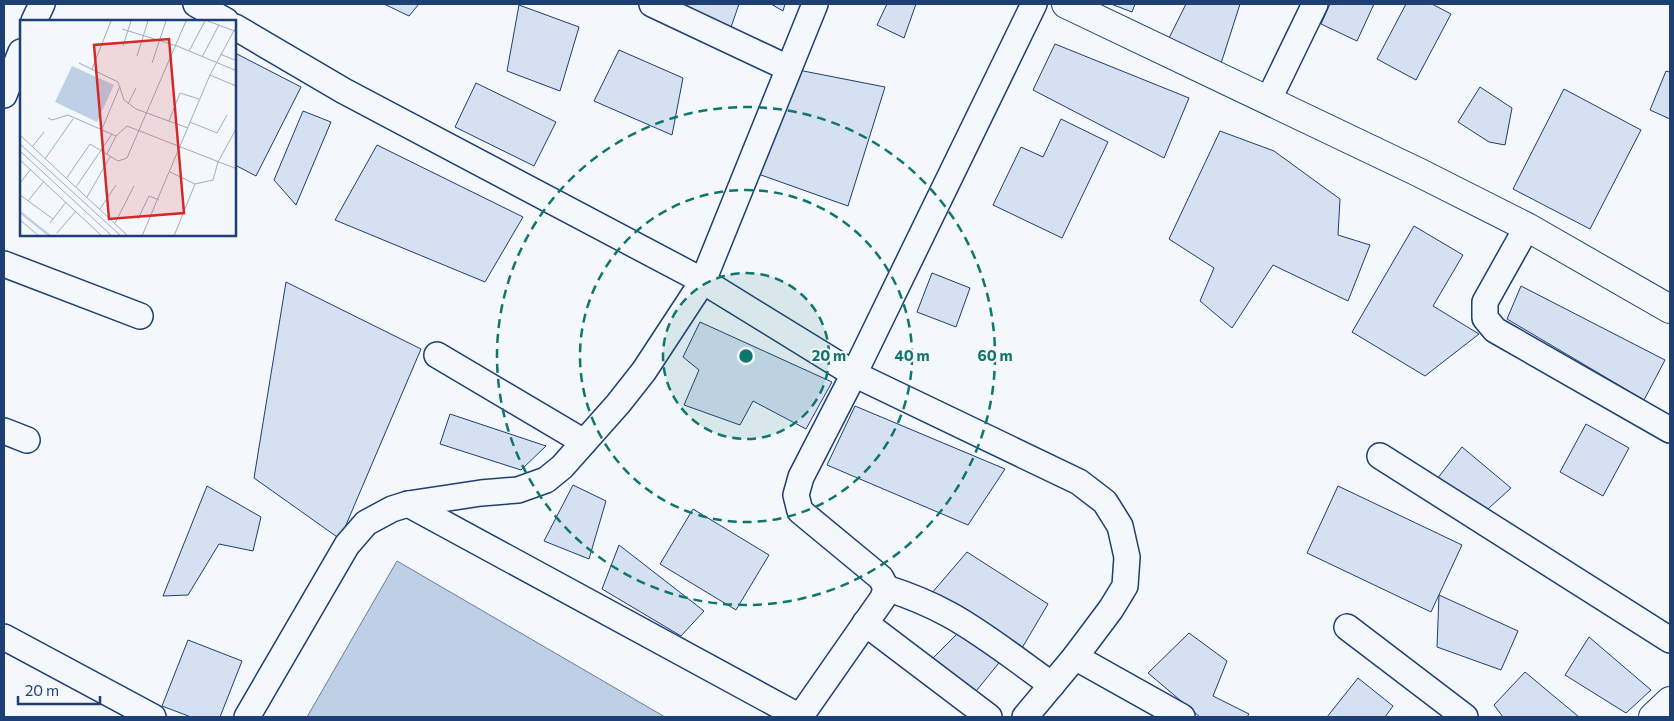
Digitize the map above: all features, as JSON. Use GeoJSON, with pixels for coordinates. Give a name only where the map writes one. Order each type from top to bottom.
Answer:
{"type":"FeatureCollection","features":[{"type":"Feature","properties":{"kind":"street"},"geometry":{"type":"LineString","coordinates":[[34,20],[42,4]]}},
{"type":"Feature","properties":{"kind":"street"},"geometry":{"type":"LineString","coordinates":[[196,4],[224,20]]}},
{"type":"Feature","properties":{"kind":"street"},"geometry":{"type":"LineString","coordinates":[[652,4],[788,68]]}},
{"type":"Feature","properties":{"kind":"street"},"geometry":{"type":"LineString","coordinates":[[247,717],[347,545],[366,523],[392,509],[408,504],[480,493],[518,490],[546,480],[562,467],[644,371],[703,281],[815,4]]}},
{"type":"Feature","properties":{"kind":"street"},"geometry":{"type":"LineString","coordinates":[[408,504],[800,717],[884,598],[886,588],[881,578],[800,511],[796,495],[801,477],[854,374],[1034,4]]}},
{"type":"Feature","properties":{"kind":"street"},"geometry":{"type":"LineString","coordinates":[[1066,4],[1418,172],[1527,227],[1670,309]]}},
{"type":"Feature","properties":{"kind":"street"},"geometry":{"type":"LineString","coordinates":[[1268,101],[1314,4]]}},
{"type":"Feature","properties":{"kind":"street"},"geometry":{"type":"LineString","coordinates":[[236,27],[344,91],[703,281],[854,374],[1079,482],[1105,502],[1120,526],[1126,557],[1125,586],[1111,609],[1025,717]]}},
{"type":"Feature","properties":{"kind":"street"},"geometry":{"type":"LineString","coordinates":[[9,90],[20,55]]}},
{"type":"Feature","properties":{"kind":"street"},"geometry":{"type":"LineString","coordinates":[[1527,227],[1485,302],[1485,318],[1495,330],[1670,430]]}},
{"type":"Feature","properties":{"kind":"street"},"geometry":{"type":"LineString","coordinates":[[4,264],[140,316]]}},
{"type":"Feature","properties":{"kind":"street"},"geometry":{"type":"LineString","coordinates":[[437,355],[584,442]]}},
{"type":"Feature","properties":{"kind":"street"},"geometry":{"type":"LineString","coordinates":[[4,431],[26,440]]}},
{"type":"Feature","properties":{"kind":"street"},"geometry":{"type":"LineString","coordinates":[[1380,456],[1670,640]]}},
{"type":"Feature","properties":{"kind":"street"},"geometry":{"type":"LineString","coordinates":[[886,588],[916,598],[950,615],[988,639],[1052,685]]}},
{"type":"Feature","properties":{"kind":"street"},"geometry":{"type":"LineString","coordinates":[[865,623],[989,717]]}},
{"type":"Feature","properties":{"kind":"street"},"geometry":{"type":"LineString","coordinates":[[1347,628],[1465,717]]}},
{"type":"Feature","properties":{"kind":"street"},"geometry":{"type":"LineString","coordinates":[[4,637],[153,717]]}},
{"type":"Feature","properties":{"kind":"street"},"geometry":{"type":"LineString","coordinates":[[1075,656],[1182,717]]}},
{"type":"Feature","properties":{"kind":"street"},"geometry":{"type":"LineString","coordinates":[[1653,717],[1670,701]]}},
{"type":"Feature","properties":{"kind":"water"},"geometry":{"type":"Polygon","coordinates":[[[397,561],[665,717],[307,717],[397,561]]]}},
{"type":"Feature","properties":{"kind":"building"},"geometry":{"type":"Polygon","coordinates":[[[384,4],[419,4],[409,16],[384,4]]]}},
{"type":"Feature","properties":{"kind":"building"},"geometry":{"type":"Polygon","coordinates":[[[674,4],[739,4],[727,39],[674,4]]]}},
{"type":"Feature","properties":{"kind":"building"},"geometry":{"type":"Polygon","coordinates":[[[771,4],[785,4],[783,11],[771,4]]]}},
{"type":"Feature","properties":{"kind":"building"},"geometry":{"type":"Polygon","coordinates":[[[887,4],[916,4],[904,38],[877,25],[887,4]]]}},
{"type":"Feature","properties":{"kind":"building"},"geometry":{"type":"Polygon","coordinates":[[[1111,4],[1135,4],[1132,12],[1111,4]]]}},
{"type":"Feature","properties":{"kind":"building"},"geometry":{"type":"Polygon","coordinates":[[[1186,4],[1240,4],[1217,76],[1163,50],[1186,4]]]}},
{"type":"Feature","properties":{"kind":"building"},"geometry":{"type":"Polygon","coordinates":[[[1330,4],[1374,4],[1357,41],[1321,24],[1330,4]]]}},
{"type":"Feature","properties":{"kind":"building"},"geometry":{"type":"Polygon","coordinates":[[[1406,4],[1432,4],[1451,14],[1416,80],[1377,59],[1406,4]]]}},
{"type":"Feature","properties":{"kind":"building"},"geometry":{"type":"Polygon","coordinates":[[[519,5],[579,27],[560,91],[507,71],[519,5]]]}},
{"type":"Feature","properties":{"kind":"building"},"geometry":{"type":"Polygon","coordinates":[[[1055,44],[1189,98],[1164,158],[1033,90],[1055,44]]]}},
{"type":"Feature","properties":{"kind":"building"},"geometry":{"type":"Polygon","coordinates":[[[619,50],[683,78],[672,135],[594,101],[619,50]]]}},
{"type":"Feature","properties":{"kind":"building"},"geometry":{"type":"Polygon","coordinates":[[[236,54],[301,87],[256,176],[236,166],[236,54]]]}},
{"type":"Feature","properties":{"kind":"building"},"geometry":{"type":"Polygon","coordinates":[[[788,68],[885,87],[848,206],[747,170],[788,68]]]}},
{"type":"Feature","properties":{"kind":"building"},"geometry":{"type":"Polygon","coordinates":[[[1666,71],[1670,72],[1670,119],[1650,110],[1666,71]]]}},
{"type":"Feature","properties":{"kind":"building"},"geometry":{"type":"Polygon","coordinates":[[[476,83],[556,122],[534,166],[455,127],[476,83]]]}},
{"type":"Feature","properties":{"kind":"building"},"geometry":{"type":"Polygon","coordinates":[[[1480,87],[1512,108],[1505,145],[1489,142],[1458,122],[1480,87]]]}},
{"type":"Feature","properties":{"kind":"building"},"geometry":{"type":"Polygon","coordinates":[[[1564,89],[1641,130],[1590,229],[1513,189],[1564,89]]]}},
{"type":"Feature","properties":{"kind":"building"},"geometry":{"type":"Polygon","coordinates":[[[303,111],[331,122],[296,205],[274,180],[303,111]]]}},
{"type":"Feature","properties":{"kind":"building"},"geometry":{"type":"Polygon","coordinates":[[[1061,119],[1108,142],[1062,238],[993,205],[1021,147],[1043,157],[1061,119]]]}},
{"type":"Feature","properties":{"kind":"building"},"geometry":{"type":"Polygon","coordinates":[[[1220,131],[1274,151],[1340,199],[1338,235],[1370,245],[1348,301],[1273,265],[1232,328],[1200,301],[1214,268],[1169,239],[1220,131]]]}},
{"type":"Feature","properties":{"kind":"building"},"geometry":{"type":"Polygon","coordinates":[[[377,145],[523,217],[485,282],[335,220],[377,145]]]}},
{"type":"Feature","properties":{"kind":"building"},"geometry":{"type":"Polygon","coordinates":[[[1414,226],[1463,255],[1433,306],[1479,334],[1425,376],[1352,332],[1414,226]]]}},
{"type":"Feature","properties":{"kind":"building"},"geometry":{"type":"Polygon","coordinates":[[[932,273],[970,288],[956,327],[917,312],[932,273]]]}},
{"type":"Feature","properties":{"kind":"building"},"geometry":{"type":"Polygon","coordinates":[[[286,282],[421,349],[340,539],[254,478],[286,282]]]}},
{"type":"Feature","properties":{"kind":"building"},"geometry":{"type":"Polygon","coordinates":[[[1521,286],[1665,360],[1644,400],[1507,319],[1521,286]]]}},
{"type":"Feature","properties":{"kind":"building"},"geometry":{"type":"Polygon","coordinates":[[[700,322],[832,382],[806,429],[753,401],[740,425],[684,405],[699,370],[683,357],[700,322]]]}},
{"type":"Feature","properties":{"kind":"building"},"geometry":{"type":"Polygon","coordinates":[[[855,406],[1005,469],[968,525],[827,465],[855,406]]]}},
{"type":"Feature","properties":{"kind":"building"},"geometry":{"type":"Polygon","coordinates":[[[450,414],[546,446],[521,470],[440,444],[450,414]]]}},
{"type":"Feature","properties":{"kind":"building"},"geometry":{"type":"Polygon","coordinates":[[[1586,424],[1629,448],[1603,496],[1560,472],[1586,424]]]}},
{"type":"Feature","properties":{"kind":"building"},"geometry":{"type":"Polygon","coordinates":[[[1462,447],[1511,488],[1478,518],[1430,488],[1462,447]]]}},
{"type":"Feature","properties":{"kind":"building"},"geometry":{"type":"Polygon","coordinates":[[[573,485],[606,501],[589,559],[544,541],[573,485]]]}},
{"type":"Feature","properties":{"kind":"building"},"geometry":{"type":"Polygon","coordinates":[[[207,486],[261,517],[253,551],[219,544],[188,595],[163,596],[207,486]]]}},
{"type":"Feature","properties":{"kind":"building"},"geometry":{"type":"Polygon","coordinates":[[[1338,486],[1462,545],[1431,612],[1307,553],[1338,486]]]}},
{"type":"Feature","properties":{"kind":"building"},"geometry":{"type":"Polygon","coordinates":[[[693,509],[769,555],[736,610],[660,564],[693,509]]]}},
{"type":"Feature","properties":{"kind":"building"},"geometry":{"type":"Polygon","coordinates":[[[619,545],[704,611],[681,636],[602,589],[619,545]]]}},
{"type":"Feature","properties":{"kind":"building"},"geometry":{"type":"Polygon","coordinates":[[[967,552],[1048,604],[1022,648],[931,594],[967,552]]]}},
{"type":"Feature","properties":{"kind":"building"},"geometry":{"type":"Polygon","coordinates":[[[1439,595],[1518,631],[1501,670],[1437,647],[1439,595]]]}},
{"type":"Feature","properties":{"kind":"building"},"geometry":{"type":"Polygon","coordinates":[[[966,625],[1007,653],[968,701],[924,667],[966,625]]]}},
{"type":"Feature","properties":{"kind":"building"},"geometry":{"type":"Polygon","coordinates":[[[1189,633],[1227,661],[1213,696],[1249,714],[1247,717],[1200,717],[1148,673],[1189,633]]]}},
{"type":"Feature","properties":{"kind":"building"},"geometry":{"type":"Polygon","coordinates":[[[1589,637],[1651,690],[1626,713],[1565,675],[1589,637]]]}},
{"type":"Feature","properties":{"kind":"building"},"geometry":{"type":"Polygon","coordinates":[[[188,640],[242,661],[220,717],[191,717],[162,706],[188,640]]]}},
{"type":"Feature","properties":{"kind":"building"},"geometry":{"type":"Polygon","coordinates":[[[1525,672],[1579,717],[1503,717],[1494,705],[1525,672]]]}},
{"type":"Feature","properties":{"kind":"building"},"geometry":{"type":"Polygon","coordinates":[[[1358,678],[1393,706],[1385,717],[1327,717],[1358,678]]]}}]}
